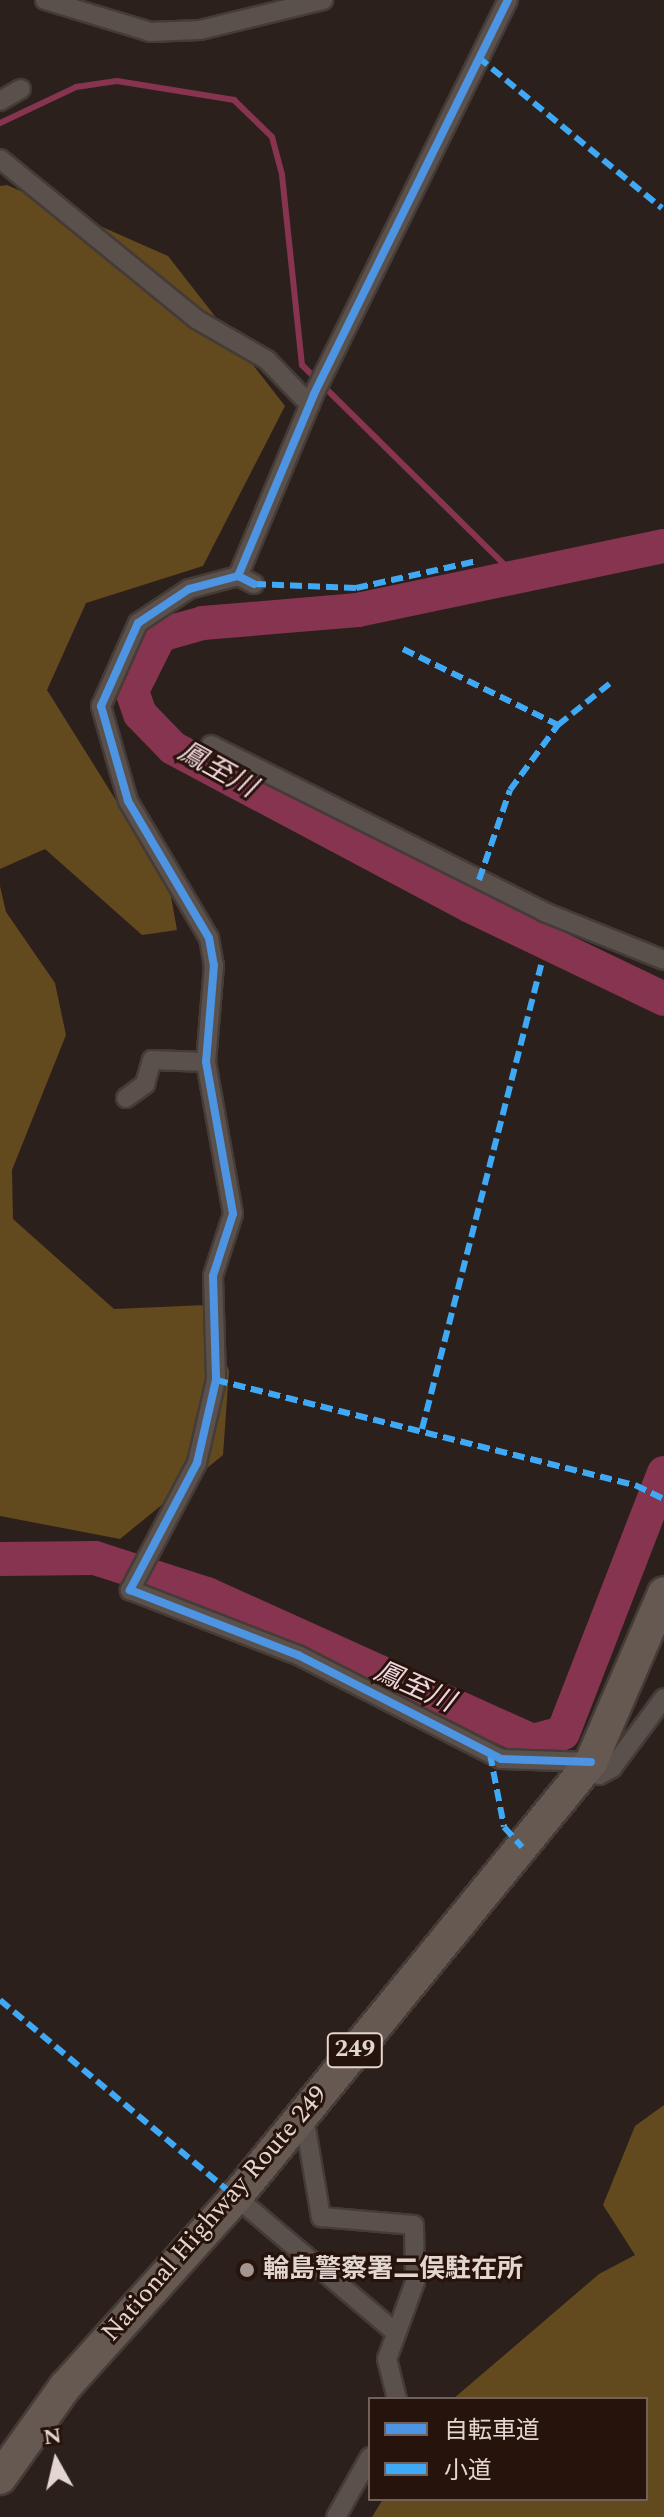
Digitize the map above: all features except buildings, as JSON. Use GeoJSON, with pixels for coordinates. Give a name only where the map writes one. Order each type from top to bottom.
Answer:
{"type":"FeatureCollection","features":[{"type":"Feature","properties":{"kind":"highway","name":"National Highway Route 249"},"geometry":{"type":"LineString","coordinates":[[0,2478],[65,2387],[236,2197],[588,1765],[662,1602]]}},
{"type":"Feature","properties":{"kind":"street"},"geometry":{"type":"LineString","coordinates":[[45,0],[150,32],[200,30],[323,0]]}},
{"type":"Feature","properties":{"kind":"street"},"geometry":{"type":"LineString","coordinates":[[508,0],[312,400],[246,580],[189,589],[138,623],[101,706],[128,801],[209,938],[214,965],[206,1062],[233,1214],[213,1276],[216,1380],[197,1463],[162,1524],[130,1590],[142,1599],[298,1655],[466,1745],[501,1759],[588,1765],[599,1775],[612,1768],[664,1698]]}},
{"type":"Feature","properties":{"kind":"street"},"geometry":{"type":"LineString","coordinates":[[0,101],[21,89]]}},
{"type":"Feature","properties":{"kind":"street"},"geometry":{"type":"LineString","coordinates":[[0,159],[196,319],[267,360],[312,400]]}},
{"type":"Feature","properties":{"kind":"street"},"geometry":{"type":"LineString","coordinates":[[211,745],[544,912],[664,960]]}},
{"type":"Feature","properties":{"kind":"street"},"geometry":{"type":"LineString","coordinates":[[126,1098],[145,1084],[152,1060],[206,1062]]}},
{"type":"Feature","properties":{"kind":"street"},"geometry":{"type":"LineString","coordinates":[[303,2111],[321,2217],[414,2225],[415,2282],[394,2331],[387,2359],[396,2397]]}},
{"type":"Feature","properties":{"kind":"street"},"geometry":{"type":"LineString","coordinates":[[236,2197],[394,2331]]}},
{"type":"Feature","properties":{"kind":"street"},"geometry":{"type":"LineString","coordinates":[[336,2517],[368,2461]]}},
{"type":"Feature","properties":{"kind":"shaded area"},"geometry":{"type":"Polygon","coordinates":[[[7,185],[168,256],[285,406],[203,566],[86,603],[47,690],[169,885],[177,930],[142,935],[45,849],[0,869],[0,186],[7,185]]]}},
{"type":"Feature","properties":{"kind":"shaded area"},"geometry":{"type":"Polygon","coordinates":[[[0,886],[6,912],[55,983],[66,1035],[12,1170],[13,1219],[114,1309],[206,1305],[229,1371],[223,1455],[120,1539],[0,1516],[0,886]]]}},
{"type":"Feature","properties":{"kind":"shaded area"},"geometry":{"type":"Polygon","coordinates":[[[664,2105],[664,2517],[372,2517],[382,2501],[648,2501],[648,2397],[455,2397],[599,2274],[635,2255],[603,2205],[635,2126],[664,2105]]]}},
{"type":"Feature","properties":{"kind":"waterway"},"geometry":{"type":"LineString","coordinates":[[0,123],[76,87],[117,81],[234,100],[272,137],[282,175],[302,365],[518,578]]}},
{"type":"Feature","properties":{"kind":"waterway","name":"鳳至川"},"geometry":{"type":"LineString","coordinates":[[664,546],[358,610],[203,623],[160,635],[132,691],[140,714],[173,748],[470,906],[664,999]]}},
{"type":"Feature","properties":{"kind":"waterway","name":"鳳至川"},"geometry":{"type":"LineString","coordinates":[[0,1559],[95,1558],[207,1594],[533,1741],[563,1733],[664,1473]]}},
{"type":"Feature","properties":{"kind":"marked path"},"geometry":{"type":"LineString","coordinates":[[478,57],[662,208]]}},
{"type":"Feature","properties":{"kind":"marked path"},"geometry":{"type":"LineString","coordinates":[[254,584],[356,588],[477,561]]}},
{"type":"Feature","properties":{"kind":"marked path"},"geometry":{"type":"LineString","coordinates":[[403,649],[558,725]]}},
{"type":"Feature","properties":{"kind":"marked path"},"geometry":{"type":"LineString","coordinates":[[479,880],[510,790],[558,725],[613,681]]}},
{"type":"Feature","properties":{"kind":"marked path"},"geometry":{"type":"LineString","coordinates":[[422,1429],[541,965]]}},
{"type":"Feature","properties":{"kind":"marked path"},"geometry":{"type":"LineString","coordinates":[[216,1380],[635,1485],[664,1499]]}},
{"type":"Feature","properties":{"kind":"marked path"},"geometry":{"type":"LineString","coordinates":[[490,1754],[504,1827],[522,1847]]}},
{"type":"Feature","properties":{"kind":"marked path"},"geometry":{"type":"LineString","coordinates":[[0,2000],[236,2197]]}},
{"type":"Feature","properties":{"kind":"cycle path"},"geometry":{"type":"LineString","coordinates":[[254,584],[238,576],[314,394],[508,0]]}},
{"type":"Feature","properties":{"kind":"cycle path"},"geometry":{"type":"LineString","coordinates":[[238,576],[189,589],[138,623],[101,706],[128,801],[209,938],[214,965],[206,1062],[233,1214],[213,1276],[216,1380],[197,1463],[130,1590],[298,1655],[501,1759],[591,1762]]}},
{"type":"Feature","properties":{"kind":"place","name":"輪島警察署二俣駐在所"},"geometry":{"type":"Point","coordinates":[247,2270]}}]}
